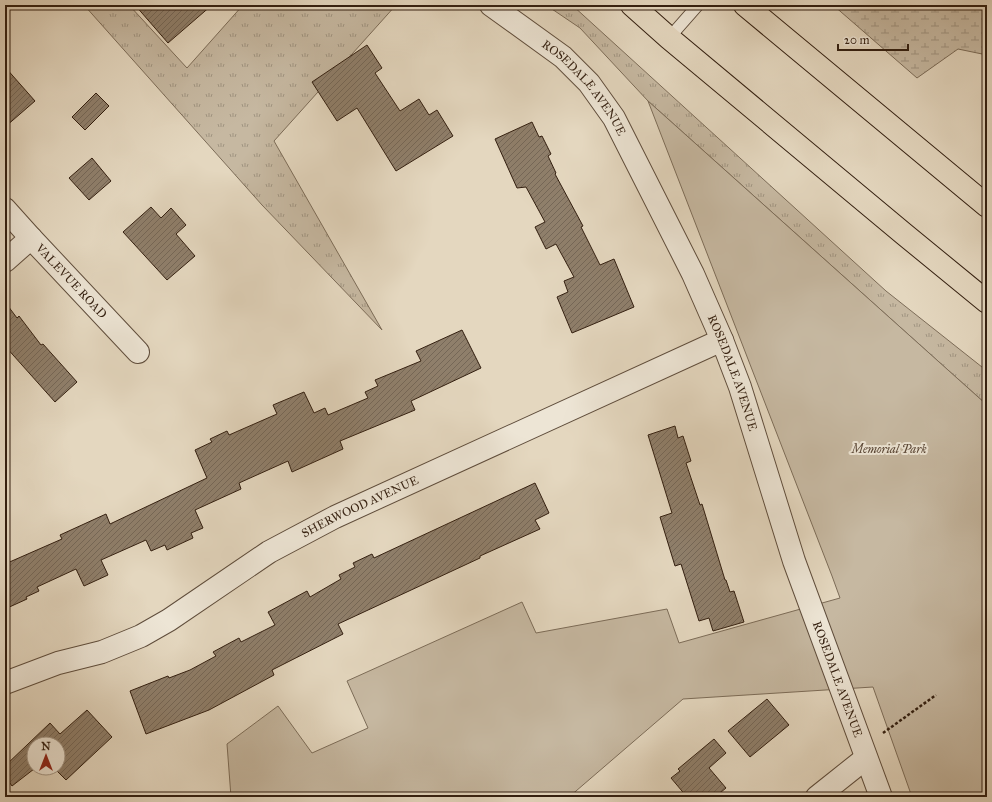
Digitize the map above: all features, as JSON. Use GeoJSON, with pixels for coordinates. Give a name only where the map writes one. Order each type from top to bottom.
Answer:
{"type":"FeatureCollection","features":[{"type":"Feature","properties":{"kind":"highway"},"geometry":{"type":"LineString","coordinates":[[632,5],[669,38],[987,302]]}},
{"type":"Feature","properties":{"kind":"highway"},"geometry":{"type":"LineString","coordinates":[[745,5],[987,206]]}},
{"type":"Feature","properties":{"kind":"street","name":"ROSEDALE AVENUE"},"geometry":{"type":"LineString","coordinates":[[491,5],[562,57],[589,83],[614,118],[693,274],[722,340],[740,387],[794,561],[881,797]]}},
{"type":"Feature","properties":{"kind":"street","name":"VALEVUE ROAD"},"geometry":{"type":"LineString","coordinates":[[5,209],[138,352]]}},
{"type":"Feature","properties":{"kind":"street"},"geometry":{"type":"LineString","coordinates":[[5,261],[31,238]]}},
{"type":"Feature","properties":{"kind":"street","name":"SHERWOOD AVENUE"},"geometry":{"type":"LineString","coordinates":[[5,682],[58,663],[102,652],[142,636],[169,620],[269,552],[335,517],[722,340]]}},
{"type":"Feature","properties":{"kind":"street"},"geometry":{"type":"LineString","coordinates":[[817,797],[864,752]]}},
{"type":"Feature","properties":{"kind":"lane"},"geometry":{"type":"LineString","coordinates":[[669,38],[698,5]]}},
{"type":"Feature","properties":{"kind":"path"},"geometry":{"type":"LineString","coordinates":[[864,752],[885,732],[936,695]]}},
{"type":"Feature","properties":{"kind":"green space"},"geometry":{"type":"Polygon","coordinates":[[[84,5],[129,5],[187,68],[243,5],[396,5],[274,141],[382,330],[262,205],[84,5]]]}},
{"type":"Feature","properties":{"kind":"green space"},"geometry":{"type":"Polygon","coordinates":[[[546,5],[572,5],[886,291],[987,371],[987,405],[648,101],[580,28],[546,5]]]}},
{"type":"Feature","properties":{"kind":"green space"},"geometry":{"type":"Polygon","coordinates":[[[833,5],[987,5],[987,55],[958,49],[917,78],[833,5]]]}},
{"type":"Feature","properties":{"kind":"green space","name":"Memorial Park"},"geometry":{"type":"Polygon","coordinates":[[[648,101],[987,405],[987,797],[912,797],[873,687],[683,699],[569,797],[231,797],[227,744],[278,706],[312,753],[368,728],[347,681],[522,602],[536,633],[667,609],[679,643],[840,598],[648,101]]]}},
{"type":"Feature","properties":{"kind":"building"},"geometry":{"type":"Polygon","coordinates":[[[135,5],[212,5],[168,43],[135,5]]]}},
{"type":"Feature","properties":{"kind":"building"},"geometry":{"type":"Polygon","coordinates":[[[367,45],[382,68],[375,73],[400,111],[419,99],[429,115],[437,110],[453,136],[396,171],[357,108],[337,121],[312,82],[367,45]]]}},
{"type":"Feature","properties":{"kind":"building"},"geometry":{"type":"Polygon","coordinates":[[[5,67],[35,101],[5,127],[5,67]]]}},
{"type":"Feature","properties":{"kind":"building"},"geometry":{"type":"Polygon","coordinates":[[[96,93],[109,106],[85,130],[72,117],[96,93]]]}},
{"type":"Feature","properties":{"kind":"building"},"geometry":{"type":"Polygon","coordinates":[[[532,122],[539,137],[542,136],[551,154],[548,156],[556,173],[555,174],[583,226],[581,227],[600,265],[614,259],[634,307],[572,333],[557,297],[568,292],[564,281],[574,277],[556,244],[546,249],[535,227],[545,222],[526,187],[517,188],[495,139],[532,122]]]}},
{"type":"Feature","properties":{"kind":"building"},"geometry":{"type":"Polygon","coordinates":[[[92,158],[111,181],[89,200],[69,178],[92,158]]]}},
{"type":"Feature","properties":{"kind":"building"},"geometry":{"type":"Polygon","coordinates":[[[151,207],[161,218],[171,208],[186,225],[176,234],[195,256],[167,280],[123,232],[151,207]]]}},
{"type":"Feature","properties":{"kind":"building"},"geometry":{"type":"Polygon","coordinates":[[[5,302],[17,318],[19,316],[41,345],[43,344],[77,382],[55,402],[5,346],[5,302]]]}},
{"type":"Feature","properties":{"kind":"building"},"geometry":{"type":"Polygon","coordinates":[[[462,330],[481,368],[411,401],[415,410],[340,441],[343,449],[292,472],[288,461],[239,483],[241,489],[195,510],[203,528],[191,533],[193,538],[167,550],[165,545],[151,551],[146,540],[101,560],[108,575],[84,586],[76,569],[37,587],[39,591],[26,597],[27,599],[5,609],[5,564],[62,539],[60,535],[106,514],[110,524],[207,478],[195,450],[212,442],[210,439],[227,431],[229,435],[277,414],[273,405],[304,392],[314,413],[325,408],[328,415],[368,398],[365,392],[378,386],[375,380],[421,361],[416,351],[462,330]]]}},
{"type":"Feature","properties":{"kind":"building"},"geometry":{"type":"Polygon","coordinates":[[[675,426],[678,438],[683,436],[691,461],[686,463],[700,505],[702,504],[725,580],[730,592],[734,591],[744,622],[713,631],[709,618],[699,621],[681,564],[675,566],[660,517],[672,513],[648,435],[675,426]]]}},
{"type":"Feature","properties":{"kind":"building"},"geometry":{"type":"Polygon","coordinates":[[[535,483],[549,513],[535,520],[540,529],[338,624],[343,634],[272,670],[274,675],[209,710],[146,734],[130,691],[168,676],[169,678],[190,670],[216,656],[213,652],[239,638],[241,642],[275,625],[268,612],[307,591],[310,597],[341,579],[339,575],[355,567],[353,563],[372,554],[374,558],[535,483]]]}},
{"type":"Feature","properties":{"kind":"building"},"geometry":{"type":"Polygon","coordinates":[[[767,699],[789,725],[750,757],[728,731],[767,699]]]}},
{"type":"Feature","properties":{"kind":"building"},"geometry":{"type":"Polygon","coordinates":[[[87,710],[112,737],[66,780],[62,776],[66,776],[66,736],[36,736],[50,723],[60,734],[87,710]]]}},
{"type":"Feature","properties":{"kind":"building"},"geometry":{"type":"Polygon","coordinates":[[[714,739],[726,753],[709,768],[726,788],[715,797],[687,797],[671,778],[680,771],[678,769],[714,739]]]}},
{"type":"Feature","properties":{"kind":"building"},"geometry":{"type":"Polygon","coordinates":[[[26,746],[26,775],[12,786],[5,776],[5,766],[26,746]]]}}]}
